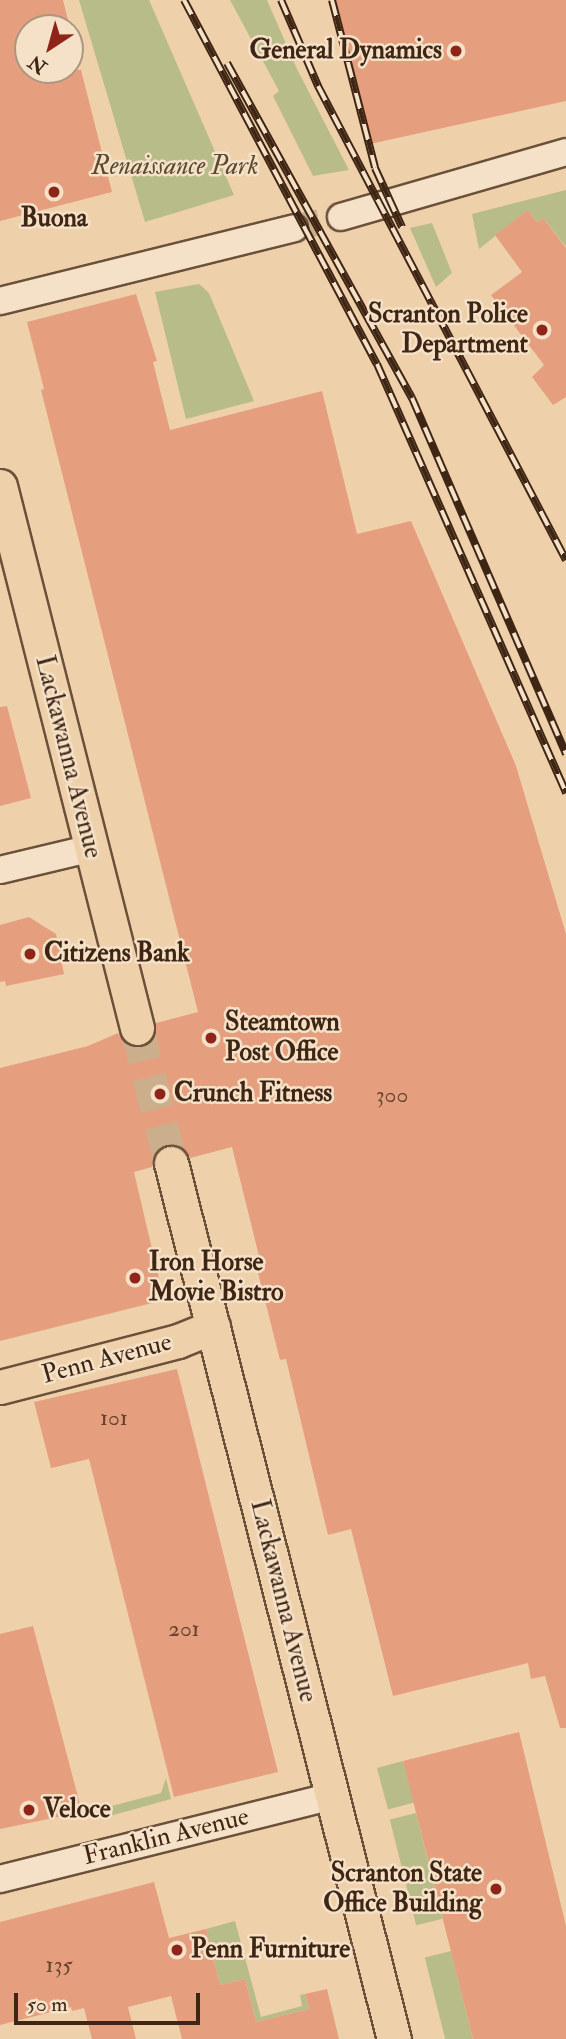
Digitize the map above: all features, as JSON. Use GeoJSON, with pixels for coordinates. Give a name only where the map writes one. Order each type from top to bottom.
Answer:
{"type":"FeatureCollection","features":[{"type":"Feature","properties":{"kind":"main road","name":"Lackawanna Avenue"},"geometry":{"type":"LineString","coordinates":[[0,485],[137,1028]]}},
{"type":"Feature","properties":{"kind":"main road","name":"Lackawanna Avenue"},"geometry":{"type":"LineString","coordinates":[[171,1163],[394,2039]]}},
{"type":"Feature","properties":{"kind":"main road","name":"Penn Avenue"},"geometry":{"type":"LineString","coordinates":[[0,1387],[178,1341],[213,1327]]}},
{"type":"Feature","properties":{"kind":"street"},"geometry":{"type":"LineString","coordinates":[[341,217],[566,152]]}},
{"type":"Feature","properties":{"kind":"street"},"geometry":{"type":"LineString","coordinates":[[0,301],[294,228]]}},
{"type":"Feature","properties":{"kind":"street"},"geometry":{"type":"LineString","coordinates":[[0,870],[92,848]]}},
{"type":"Feature","properties":{"kind":"street","name":"Franklin Avenue"},"geometry":{"type":"LineString","coordinates":[[0,1879],[332,1796]]}},
{"type":"Feature","properties":{"kind":"green space","name":"Renaissance Park"},"geometry":{"type":"Polygon","coordinates":[[[79,0],[149,0],[234,195],[145,222],[79,0]]]}},
{"type":"Feature","properties":{"kind":"green space"},"geometry":{"type":"Polygon","coordinates":[[[230,0],[267,0],[297,69],[349,170],[313,176],[273,96],[279,91],[230,0]]]}},
{"type":"Feature","properties":{"kind":"green space"},"geometry":{"type":"Polygon","coordinates":[[[566,190],[566,247],[543,218],[537,222],[528,210],[479,249],[472,214],[566,190]]]}},
{"type":"Feature","properties":{"kind":"green space"},"geometry":{"type":"Polygon","coordinates":[[[432,223],[452,273],[436,287],[410,228],[432,223]]]}},
{"type":"Feature","properties":{"kind":"green space"},"geometry":{"type":"Polygon","coordinates":[[[199,284],[209,293],[254,401],[186,419],[155,292],[199,284]]]}},
{"type":"Feature","properties":{"kind":"green space"},"geometry":{"type":"Polygon","coordinates":[[[403,1761],[414,1803],[388,1810],[377,1768],[403,1761]]]}},
{"type":"Feature","properties":{"kind":"green space"},"geometry":{"type":"Polygon","coordinates":[[[166,1778],[171,1799],[110,1816],[108,1807],[161,1793],[166,1778]]]}},
{"type":"Feature","properties":{"kind":"green space"},"geometry":{"type":"Polygon","coordinates":[[[416,1813],[442,1919],[416,1925],[390,1820],[416,1813]]]}},
{"type":"Feature","properties":{"kind":"green space"},"geometry":{"type":"Polygon","coordinates":[[[235,1921],[261,2017],[302,2006],[300,1995],[305,1994],[309,2009],[256,2022],[245,1979],[220,1985],[206,1929],[235,1921]]]}},
{"type":"Feature","properties":{"kind":"green space"},"geometry":{"type":"Polygon","coordinates":[[[451,1951],[473,2039],[445,2039],[425,1958],[451,1951]]]}},
{"type":"Feature","properties":{"kind":"building"},"geometry":{"type":"Polygon","coordinates":[[[0,0],[63,0],[66,14],[14,14],[14,84],[84,84],[84,82],[112,192],[0,221],[0,0]]]}},
{"type":"Feature","properties":{"kind":"building","name":"General Dynamics"},"geometry":{"type":"Polygon","coordinates":[[[334,0],[566,0],[566,101],[370,144],[334,0]]]}},
{"type":"Feature","properties":{"kind":"building","name":"Scranton Police Department"},"geometry":{"type":"Polygon","coordinates":[[[528,210],[537,222],[543,218],[566,248],[566,397],[553,405],[532,377],[544,365],[491,295],[522,272],[495,235],[528,210]]]}},
{"type":"Feature","properties":{"kind":"building"},"geometry":{"type":"Polygon","coordinates":[[[136,294],[157,361],[153,362],[170,430],[322,391],[357,534],[411,521],[516,766],[566,934],[566,1728],[560,1728],[545,1676],[531,1679],[528,1663],[393,1696],[351,1529],[328,1535],[286,1359],[280,1360],[254,1257],[259,1256],[232,1147],[190,1158],[177,1145],[166,1145],[153,1157],[152,1167],[134,1172],[164,1300],[0,1341],[0,1068],[88,1046],[118,1033],[131,1046],[142,1046],[155,1034],[156,1023],[198,1012],[41,390],[44,389],[27,322],[136,294]]]}},
{"type":"Feature","properties":{"kind":"building"},"geometry":{"type":"Polygon","coordinates":[[[7,706],[31,798],[0,806],[0,707],[7,706]]]}},
{"type":"Feature","properties":{"kind":"building","name":"Citizens Bank"},"geometry":{"type":"Polygon","coordinates":[[[29,917],[56,934],[64,974],[6,986],[5,981],[0,982],[0,925],[29,917]]]}},
{"type":"Feature","properties":{"kind":"building"},"geometry":{"type":"Polygon","coordinates":[[[177,1369],[278,1772],[174,1797],[89,1459],[51,1468],[34,1402],[177,1369]]]}},
{"type":"Feature","properties":{"kind":"building"},"geometry":{"type":"Polygon","coordinates":[[[33,1626],[82,1812],[0,1829],[0,1634],[33,1626]]]}},
{"type":"Feature","properties":{"kind":"building","name":"Scranton State Office Building"},"geometry":{"type":"Polygon","coordinates":[[[519,1732],[566,1926],[566,2039],[473,2039],[403,1761],[519,1732]]]}},
{"type":"Feature","properties":{"kind":"building"},"geometry":{"type":"Polygon","coordinates":[[[154,1882],[169,1938],[206,1929],[220,1985],[245,1979],[256,2022],[309,2009],[305,1994],[327,1989],[339,2039],[182,2039],[171,1996],[128,2007],[136,2039],[92,2039],[84,2008],[72,2011],[71,2007],[0,2025],[0,1922],[154,1882]]]}},
{"type":"Feature","properties":{"kind":"tunnel"},"geometry":{"type":"LineString","coordinates":[[294,228],[341,217]]}},
{"type":"Feature","properties":{"kind":"tunnel"},"geometry":{"type":"LineString","coordinates":[[137,1028],[171,1163]]}},
{"type":"Feature","properties":{"kind":"railway"},"geometry":{"type":"LineString","coordinates":[[184,0],[377,364],[566,793]]}},
{"type":"Feature","properties":{"kind":"railway"},"geometry":{"type":"LineString","coordinates":[[281,0],[318,86],[566,560]]}},
{"type":"Feature","properties":{"kind":"railway"},"geometry":{"type":"LineString","coordinates":[[332,0],[375,168],[402,227]]}},
{"type":"Feature","properties":{"kind":"railway"},"geometry":{"type":"LineString","coordinates":[[227,63],[412,398],[566,754]]}},
{"type":"Feature","properties":{"kind":"place","name":"General Dynamics"},"geometry":{"type":"Point","coordinates":[456,51]}},
{"type":"Feature","properties":{"kind":"place","name":"Buona"},"geometry":{"type":"Point","coordinates":[54,192]}},
{"type":"Feature","properties":{"kind":"place","name":"Scranton Police Department"},"geometry":{"type":"Point","coordinates":[542,330]}},
{"type":"Feature","properties":{"kind":"place","name":"Citizens Bank"},"geometry":{"type":"Point","coordinates":[30,954]}},
{"type":"Feature","properties":{"kind":"place","name":"Steamtown Post Office"},"geometry":{"type":"Point","coordinates":[211,1038]}},
{"type":"Feature","properties":{"kind":"place","name":"Crunch Fitness"},"geometry":{"type":"Point","coordinates":[160,1094]}},
{"type":"Feature","properties":{"kind":"place","name":"Iron Horse Movie Bistro"},"geometry":{"type":"Point","coordinates":[135,1278]}},
{"type":"Feature","properties":{"kind":"place","name":"Veloce"},"geometry":{"type":"Point","coordinates":[29,1810]}},
{"type":"Feature","properties":{"kind":"place","name":"Scranton State Office Building"},"geometry":{"type":"Point","coordinates":[496,1889]}},
{"type":"Feature","properties":{"kind":"place","name":"Penn Furniture"},"geometry":{"type":"Point","coordinates":[177,1950]}}]}
